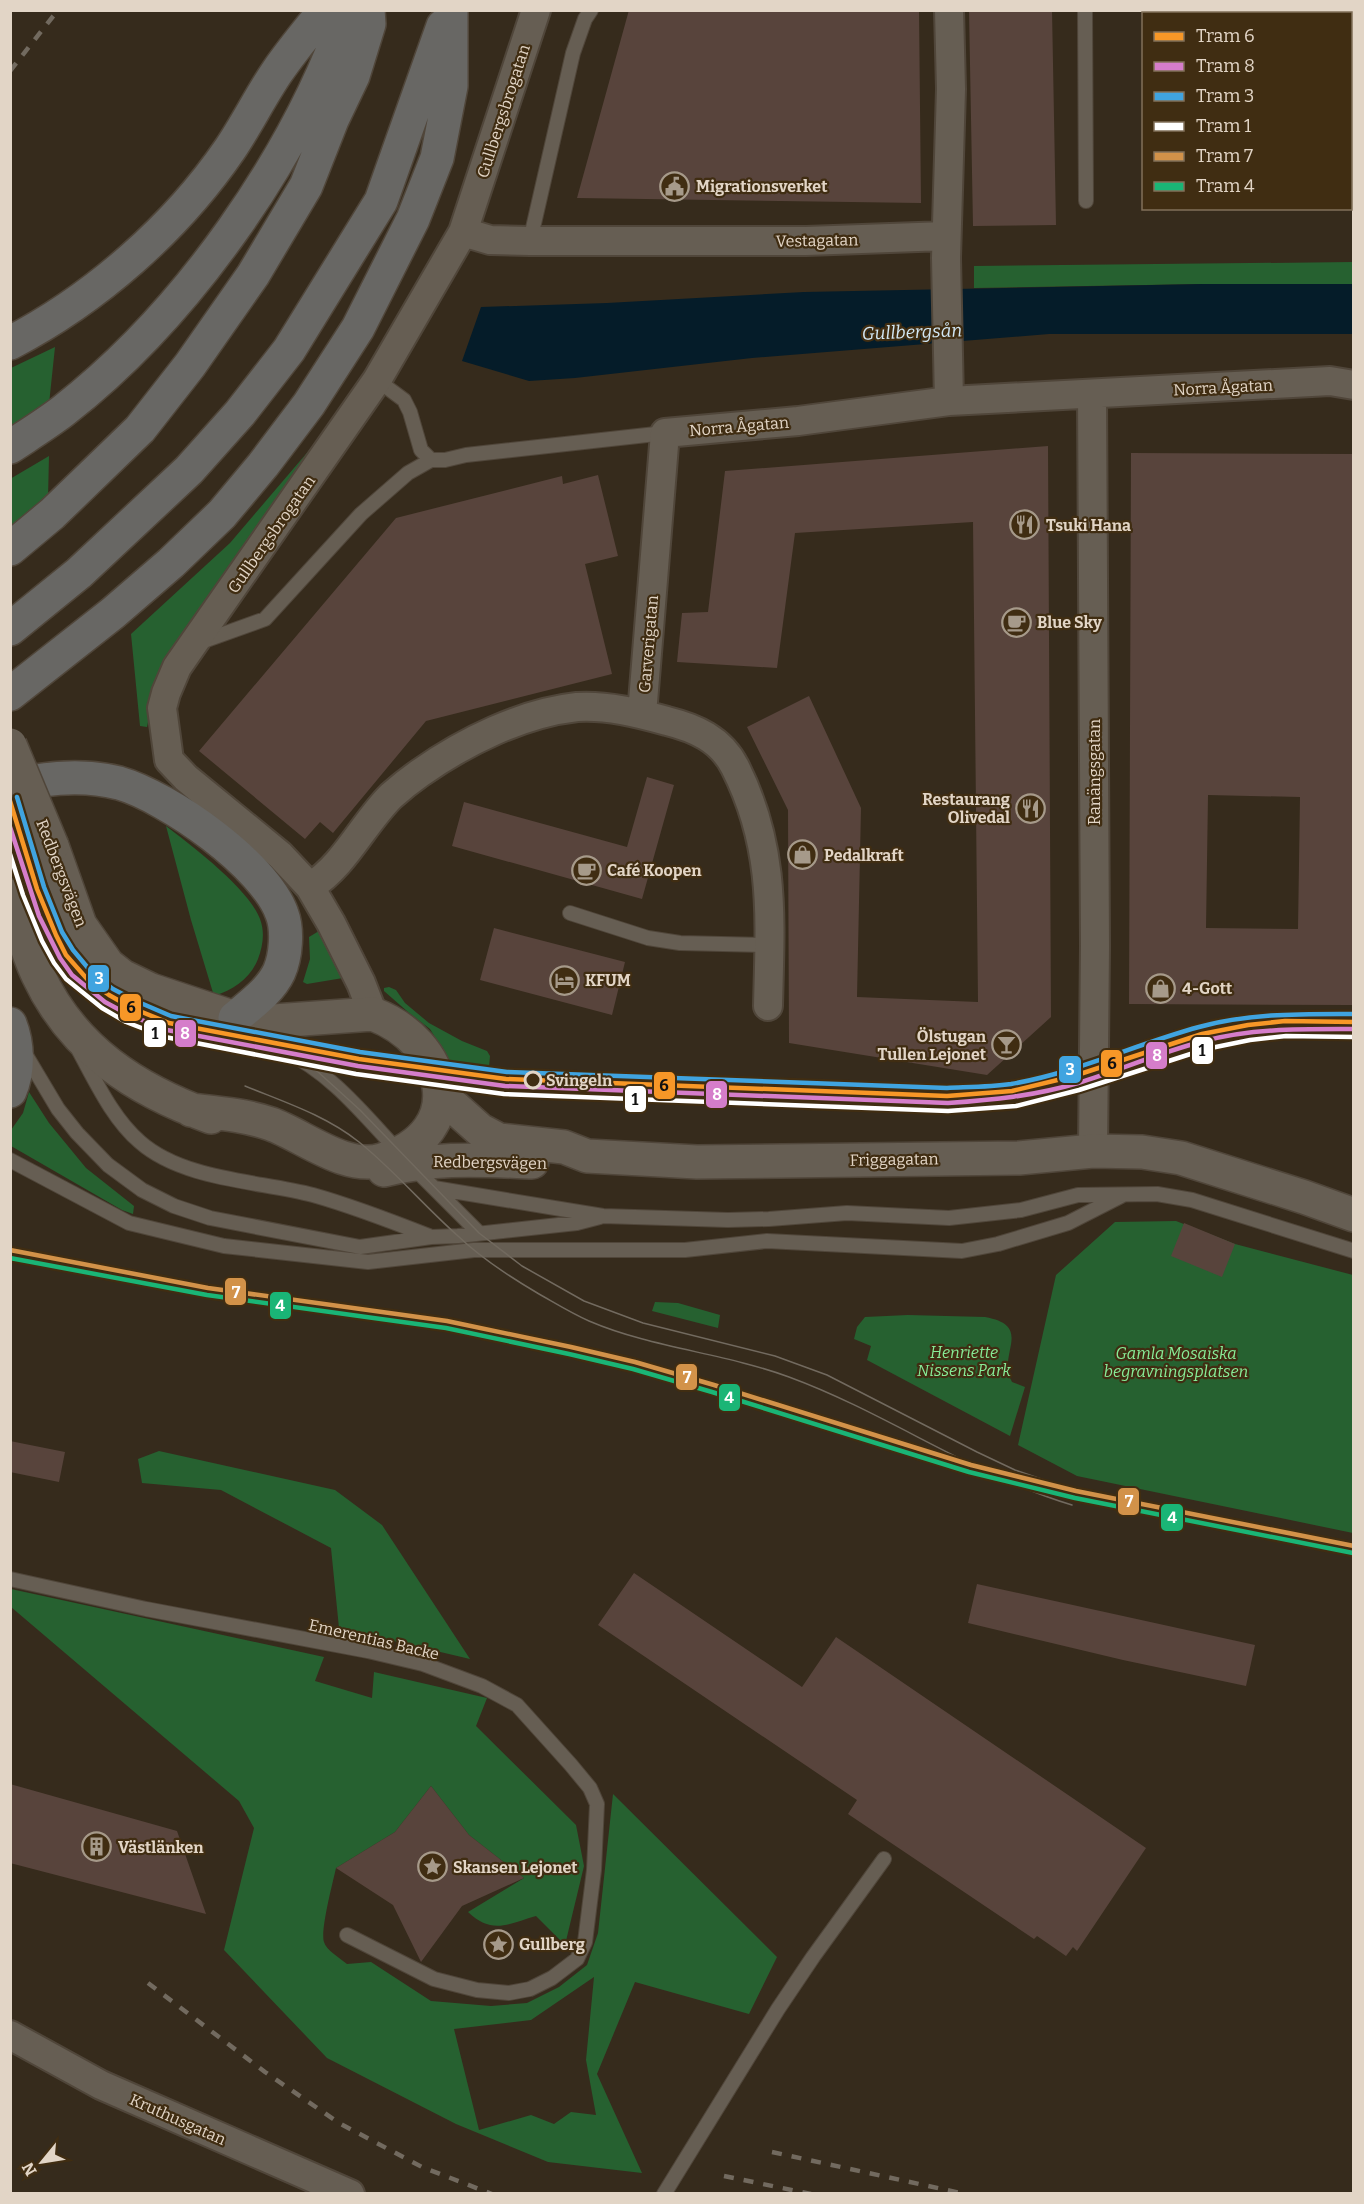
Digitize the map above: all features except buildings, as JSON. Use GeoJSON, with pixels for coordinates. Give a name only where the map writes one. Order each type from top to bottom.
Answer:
{"type":"FeatureCollection","features":[{"type":"Feature","properties":{"kind":"highway"},"geometry":{"type":"LineString","coordinates":[[10,343],[32,332],[69,307],[146,248],[195,196],[231,149],[277,72],[325,10]]}},
{"type":"Feature","properties":{"kind":"highway"},"geometry":{"type":"LineString","coordinates":[[10,447],[63,411],[107,372],[162,317],[229,238],[292,133],[334,51],[348,10]]}},
{"type":"Feature","properties":{"kind":"highway"},"geometry":{"type":"LineString","coordinates":[[10,549],[52,514],[140,429],[190,365],[253,275],[306,186],[352,76],[369,24],[368,10]]}},
{"type":"Feature","properties":{"kind":"highway"},"geometry":{"type":"LineString","coordinates":[[10,629],[79,573],[189,470],[240,413],[289,350],[381,201],[450,10]]}},
{"type":"Feature","properties":{"kind":"highway"},"geometry":{"type":"LineString","coordinates":[[10,694],[113,613],[171,563],[222,514],[309,404],[358,328],[412,219],[436,158],[451,87],[450,10]]}},
{"type":"Feature","properties":{"kind":"highway"},"geometry":{"type":"LineString","coordinates":[[10,786],[61,778],[118,783],[173,810],[211,835],[252,869],[265,883],[282,912],[285,926],[283,958],[280,970],[272,983],[235,1017]]}},
{"type":"Feature","properties":{"kind":"highway"},"geometry":{"type":"LineString","coordinates":[[10,1091],[16,1058],[12,1029]]}},
{"type":"Feature","properties":{"kind":"main road","name":"Redbergsvägen"},"geometry":{"type":"LineString","coordinates":[[10,745],[45,866],[80,925],[108,965],[122,976],[151,990],[235,1017],[274,1021],[373,1014]]}},
{"type":"Feature","properties":{"kind":"main road","name":"Redbergsvägen"},"geometry":{"type":"LineString","coordinates":[[10,896],[37,974],[57,1008],[76,1032],[117,1071],[157,1095],[351,1173],[370,1173],[405,1158],[558,1163],[587,1156]]}},
{"type":"Feature","properties":{"kind":"main road"},"geometry":{"type":"LineString","coordinates":[[373,1014],[404,1030],[415,1041],[428,1058],[441,1096]]}},
{"type":"Feature","properties":{"kind":"main road","name":"Redbergsvägen"},"geometry":{"type":"LineString","coordinates":[[405,1158],[430,1128],[441,1096]]}},
{"type":"Feature","properties":{"kind":"main road","name":"Friggagatan"},"geometry":{"type":"LineString","coordinates":[[441,1096],[480,1130],[499,1140],[564,1147],[587,1156],[697,1162],[1020,1158],[1093,1151],[1142,1152],[1180,1158],[1353,1215]]}},
{"type":"Feature","properties":{"kind":"street","name":"Gullbergsbrogatan"},"geometry":{"type":"LineString","coordinates":[[373,1014],[361,983],[310,887],[280,855],[186,778],[170,760],[162,708],[177,667],[377,380],[463,232],[536,10]]}},
{"type":"Feature","properties":{"kind":"street"},"geometry":{"type":"LineString","coordinates":[[949,400],[946,236],[951,89],[950,10]]}},
{"type":"Feature","properties":{"kind":"street","name":"Vestagatan"},"geometry":{"type":"LineString","coordinates":[[463,232],[490,240],[530,241],[806,241],[946,236]]}},
{"type":"Feature","properties":{"kind":"street","name":"Norra Ågatan"},"geometry":{"type":"LineString","coordinates":[[665,433],[798,421],[949,400],[1330,381],[1353,385]]}},
{"type":"Feature","properties":{"kind":"street","name":"Ranängsgatan"},"geometry":{"type":"LineString","coordinates":[[1092,394],[1093,1151]]}},
{"type":"Feature","properties":{"kind":"street","name":"Garverigatan"},"geometry":{"type":"LineString","coordinates":[[665,433],[642,714],[703,733],[721,746],[735,765],[752,806],[764,846],[770,895],[768,1006]]}},
{"type":"Feature","properties":{"kind":"street"},"geometry":{"type":"LineString","coordinates":[[310,887],[327,876],[391,796],[449,754],[508,724],[538,715],[578,707],[642,714]]}},
{"type":"Feature","properties":{"kind":"street","name":"Kruthusgatan"},"geometry":{"type":"LineString","coordinates":[[14,2044],[101,2085],[350,2193]]}},
{"type":"Feature","properties":{"kind":"lane"},"geometry":{"type":"LineString","coordinates":[[530,241],[573,53],[585,19],[591,10]]}},
{"type":"Feature","properties":{"kind":"lane"},"geometry":{"type":"LineString","coordinates":[[1085,10],[1086,201]]}},
{"type":"Feature","properties":{"kind":"lane"},"geometry":{"type":"LineString","coordinates":[[377,380],[404,400],[410,412],[421,450],[431,460]]}},
{"type":"Feature","properties":{"kind":"lane","name":"Norra Ågatan"},"geometry":{"type":"LineString","coordinates":[[194,645],[265,619],[362,514],[408,473],[431,460],[665,433]]}},
{"type":"Feature","properties":{"kind":"lane"},"geometry":{"type":"LineString","coordinates":[[10,799],[45,866],[43,904],[61,947],[78,970],[101,991],[142,1014],[169,1023],[258,1042],[286,1052],[317,1071],[360,1110],[479,1233]]}},
{"type":"Feature","properties":{"kind":"lane"},"geometry":{"type":"LineString","coordinates":[[570,913],[648,938],[680,942],[769,945]]}},
{"type":"Feature","properties":{"kind":"lane"},"geometry":{"type":"LineString","coordinates":[[57,1008],[111,1107],[139,1142],[158,1154],[178,1164],[239,1182],[312,1195],[474,1250]]}},
{"type":"Feature","properties":{"kind":"lane"},"geometry":{"type":"LineString","coordinates":[[12,1029],[40,1083],[58,1109],[77,1133],[108,1165],[142,1190],[174,1206],[210,1218],[360,1246],[577,1223],[603,1216]]}},
{"type":"Feature","properties":{"kind":"lane"},"geometry":{"type":"LineString","coordinates":[[10,1160],[129,1223],[224,1246],[368,1262],[474,1250],[685,1250],[767,1241],[962,1251],[998,1244],[1068,1223],[1123,1196]]}},
{"type":"Feature","properties":{"kind":"lane"},"geometry":{"type":"LineString","coordinates":[[434,1188],[603,1216],[728,1220],[847,1213],[949,1218],[1021,1210],[1078,1195],[1157,1194],[1192,1200],[1353,1251]]}},
{"type":"Feature","properties":{"kind":"lane","name":"Emerentias Backe"},"geometry":{"type":"LineString","coordinates":[[10,1579],[123,1605],[423,1664],[482,1686],[517,1705],[590,1788],[597,1804],[594,1870],[585,1942],[577,1959],[552,1978],[531,1989],[509,1993],[477,1990],[434,1979],[348,1935]]}},
{"type":"Feature","properties":{"kind":"lane"},"geometry":{"type":"LineString","coordinates":[[664,2193],[784,2000],[884,1859]]}},
{"type":"Feature","properties":{"kind":"green space"},"geometry":{"type":"Polygon","coordinates":[[[1353,262],[1353,285],[1202,284],[974,288],[974,266],[1353,262]]]}},
{"type":"Feature","properties":{"kind":"green space"},"geometry":{"type":"Polygon","coordinates":[[[55,347],[49,404],[11,428],[11,368],[55,347]]]}},
{"type":"Feature","properties":{"kind":"green space"},"geometry":{"type":"Polygon","coordinates":[[[323,434],[151,708],[147,727],[140,726],[131,634],[230,543],[323,434]]]}},
{"type":"Feature","properties":{"kind":"green space"},"geometry":{"type":"Polygon","coordinates":[[[49,456],[48,498],[10,531],[10,479],[49,456]]]}},
{"type":"Feature","properties":{"kind":"green space"},"geometry":{"type":"Polygon","coordinates":[[[166,826],[232,881],[254,907],[262,924],[261,949],[251,972],[235,986],[214,996],[191,920],[166,826]]]}},
{"type":"Feature","properties":{"kind":"green space"},"geometry":{"type":"Polygon","coordinates":[[[319,931],[343,978],[307,984],[303,982],[310,959],[309,937],[319,931]]]}},
{"type":"Feature","properties":{"kind":"green space"},"geometry":{"type":"Polygon","coordinates":[[[389,987],[396,990],[405,1003],[429,1023],[462,1041],[487,1051],[490,1056],[489,1067],[450,1062],[430,1029],[384,991],[384,988],[389,987]]]}},
{"type":"Feature","properties":{"kind":"green space"},"geometry":{"type":"Polygon","coordinates":[[[29,1092],[49,1123],[86,1168],[134,1206],[133,1214],[122,1210],[11,1146],[11,1130],[23,1113],[29,1092]]]}},
{"type":"Feature","properties":{"kind":"green space","name":"Gamla Mosaiska begravningsplatsen"},"geometry":{"type":"Polygon","coordinates":[[[1176,1221],[1235,1244],[1353,1275],[1353,1533],[1077,1476],[1018,1445],[1056,1275],[1115,1222],[1176,1221]]]}},
{"type":"Feature","properties":{"kind":"green space"},"geometry":{"type":"Polygon","coordinates":[[[655,1302],[678,1303],[720,1315],[718,1328],[652,1311],[655,1302]]]}},
{"type":"Feature","properties":{"kind":"green space","name":"Henriette Nissens Park"},"geometry":{"type":"Polygon","coordinates":[[[908,1315],[985,1317],[1000,1321],[1008,1327],[1011,1343],[1008,1372],[1012,1382],[1025,1387],[1010,1436],[867,1360],[871,1346],[854,1339],[857,1327],[865,1317],[908,1315]]]}},
{"type":"Feature","properties":{"kind":"green space"},"geometry":{"type":"Polygon","coordinates":[[[159,1451],[335,1490],[382,1525],[470,1659],[339,1628],[331,1548],[221,1490],[142,1483],[138,1459],[159,1451]]]}},
{"type":"Feature","properties":{"kind":"green space"},"geometry":{"type":"Polygon","coordinates":[[[11,1589],[324,1657],[315,1681],[372,1698],[374,1672],[487,1698],[476,1726],[576,1825],[584,1866],[565,1945],[536,1916],[500,1926],[477,1919],[468,1912],[524,1878],[469,1835],[431,1786],[395,1832],[336,1868],[327,1906],[323,1936],[325,1945],[347,1964],[371,1962],[431,2001],[491,2006],[527,2003],[559,1987],[587,1965],[598,1933],[613,1794],[777,1957],[749,2014],[635,1982],[597,2074],[642,2173],[548,2162],[456,2124],[327,2058],[224,1950],[254,1828],[239,1801],[11,1607],[11,1589]],[[594,1977],[531,2020],[454,2029],[479,2130],[531,2115],[554,2124],[571,2112],[596,2115],[586,2060],[594,1977]]]}},
{"type":"Feature","properties":{"kind":"water","name":"Gullbergsån"},"geometry":{"type":"Polygon","coordinates":[[[1202,284],[1353,284],[1353,334],[1049,334],[752,358],[529,381],[462,361],[481,307],[607,303],[804,292],[1202,284]]]}},
{"type":"Feature","properties":{"kind":"tram line","name":"3"},"geometry":{"type":"LineString","coordinates":[[17,797],[44,887],[62,932],[73,950],[93,974],[113,989],[171,1016],[360,1052],[507,1072],[947,1088],[1003,1085],[1035,1079],[1218,1022],[1276,1015],[1354,1014]]}},
{"type":"Feature","properties":{"kind":"tram line","name":"6"},"geometry":{"type":"LineString","coordinates":[[10,801],[37,889],[56,935],[66,955],[88,980],[132,1008],[169,1023],[359,1059],[506,1079],[947,1096],[1012,1091],[1074,1076],[1202,1034],[1248,1025],[1285,1021],[1354,1022]]}},
{"type":"Feature","properties":{"kind":"tram line","name":"8"},"geometry":{"type":"LineString","coordinates":[[10,827],[39,916],[60,958],[72,975],[105,1002],[129,1015],[167,1030],[358,1066],[505,1086],[948,1103],[1013,1097],[1062,1087],[1172,1050],[1222,1037],[1278,1030],[1354,1029]]}},
{"type":"Feature","properties":{"kind":"tram line","name":"1"},"geometry":{"type":"LineString","coordinates":[[10,854],[23,895],[54,963],[66,979],[102,1008],[126,1022],[165,1037],[356,1074],[504,1094],[948,1111],[1016,1106],[1079,1090],[1206,1049],[1250,1040],[1286,1036],[1354,1037]]}},
{"type":"Feature","properties":{"kind":"tram line"},"geometry":{"type":"LineString","coordinates":[[234,1036],[272,1046],[317,1071],[360,1110],[479,1233],[522,1266],[584,1301],[643,1323],[775,1356],[827,1375],[1015,1470],[1076,1491]]}},
{"type":"Feature","properties":{"kind":"tram line"},"geometry":{"type":"LineString","coordinates":[[245,1086],[304,1110],[346,1132],[384,1164],[477,1252],[517,1281],[576,1315],[638,1338],[739,1362],[789,1377],[860,1408],[999,1477],[1072,1505]]}},
{"type":"Feature","properties":{"kind":"tram line","name":"7"},"geometry":{"type":"LineString","coordinates":[[10,1250],[208,1288],[447,1321],[571,1347],[635,1362],[714,1385],[971,1465],[1076,1491],[1354,1546]]}},
{"type":"Feature","properties":{"kind":"tram line","name":"4"},"geometry":{"type":"LineString","coordinates":[[10,1258],[207,1295],[446,1328],[569,1354],[633,1369],[712,1392],[969,1472],[1075,1498],[1353,1553]]}},
{"type":"Feature","properties":{"kind":"railway"},"geometry":{"type":"LineString","coordinates":[[10,71],[58,10]]}},
{"type":"Feature","properties":{"kind":"railway"},"geometry":{"type":"LineString","coordinates":[[148,1983],[265,2072],[339,2123],[422,2167],[492,2194]]}},
{"type":"Feature","properties":{"kind":"railway"},"geometry":{"type":"LineString","coordinates":[[772,2152],[965,2194]]}},
{"type":"Feature","properties":{"kind":"railway"},"geometry":{"type":"LineString","coordinates":[[724,2176],[811,2194]]}},
{"type":"Feature","properties":{"kind":"place","name":"Migrationsverket"},"geometry":{"type":"Point","coordinates":[675,186]}},
{"type":"Feature","properties":{"kind":"place","name":"Tsuki Hana"},"geometry":{"type":"Point","coordinates":[1025,525]}},
{"type":"Feature","properties":{"kind":"place","name":"Blue Sky"},"geometry":{"type":"Point","coordinates":[1016,622]}},
{"type":"Feature","properties":{"kind":"place","name":"Restaurang Olivedal"},"geometry":{"type":"Point","coordinates":[1031,808]}},
{"type":"Feature","properties":{"kind":"place","name":"Pedalkraft"},"geometry":{"type":"Point","coordinates":[803,855]}},
{"type":"Feature","properties":{"kind":"place","name":"Café Koopen"},"geometry":{"type":"Point","coordinates":[586,870]}},
{"type":"Feature","properties":{"kind":"place","name":"KFUM"},"geometry":{"type":"Point","coordinates":[564,980]}},
{"type":"Feature","properties":{"kind":"place","name":"4-Gott"},"geometry":{"type":"Point","coordinates":[1161,988]}},
{"type":"Feature","properties":{"kind":"place","name":"Ölstugan Tullen Lejonet"},"geometry":{"type":"Point","coordinates":[1007,1045]}},
{"type":"Feature","properties":{"kind":"place","name":"Svingeln"},"geometry":{"type":"Point","coordinates":[533,1080]}},
{"type":"Feature","properties":{"kind":"place","name":"Västlänken"},"geometry":{"type":"Point","coordinates":[97,1847]}},
{"type":"Feature","properties":{"kind":"place","name":"Skansen Lejonet"},"geometry":{"type":"Point","coordinates":[432,1867]}},
{"type":"Feature","properties":{"kind":"place","name":"Gullberg"},"geometry":{"type":"Point","coordinates":[498,1944]}}]}
